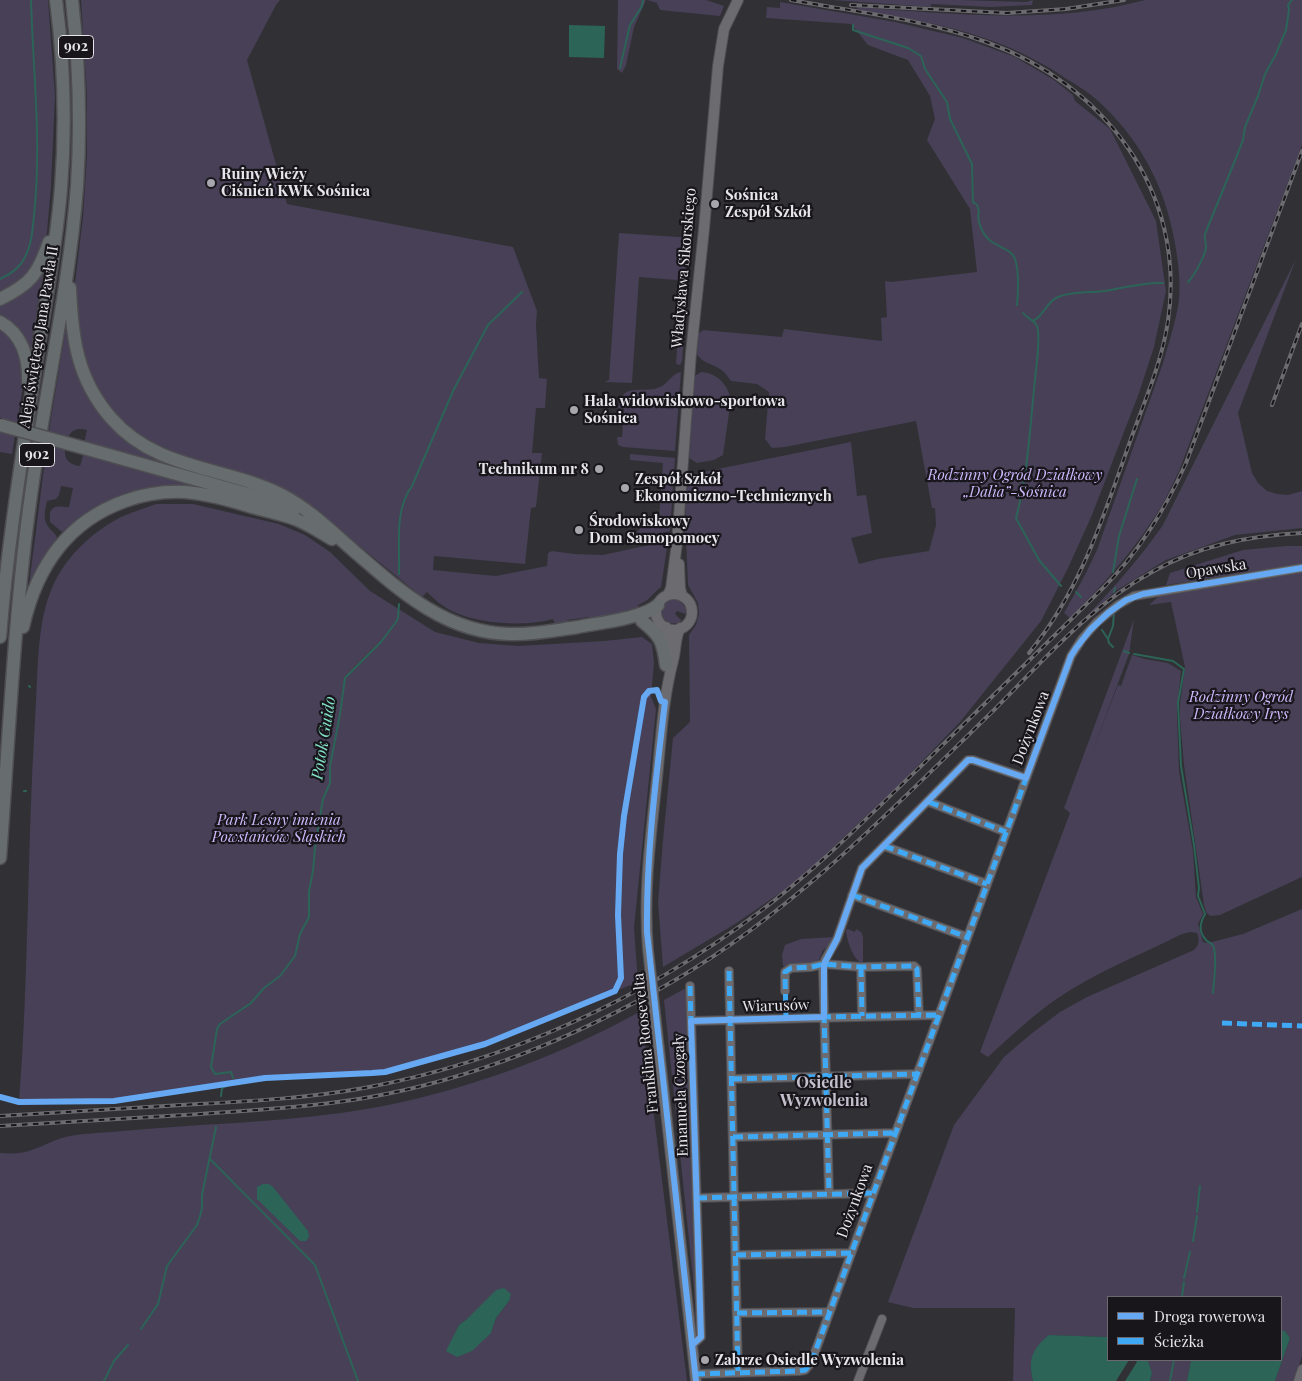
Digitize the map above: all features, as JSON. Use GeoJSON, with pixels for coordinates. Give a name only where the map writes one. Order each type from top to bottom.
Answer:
{"type":"FeatureCollection","features":[{"type":"Feature","properties":{"kind":"main road","name":"Aleja świętego Jana Pawła II"},"geometry":{"type":"LineString","coordinates":[[0,637],[13,518],[58,218],[64,131],[62,64],[56,0]]}},
{"type":"Feature","properties":{"kind":"main road","name":"Aleja świętego Jana Pawła II"},"geometry":{"type":"LineString","coordinates":[[0,858],[19,592],[31,494],[69,258],[76,195],[78,70],[72,0]]}},
{"type":"Feature","properties":{"kind":"main road"},"geometry":{"type":"LineString","coordinates":[[0,299],[23,286],[39,269],[58,218]]}},
{"type":"Feature","properties":{"kind":"main road"},"geometry":{"type":"LineString","coordinates":[[69,258],[71,320],[75,348],[89,386],[99,403],[112,419],[131,436],[160,455],[269,489],[294,502],[332,530],[352,550],[421,606],[442,618],[467,628],[498,634],[524,634],[617,620],[652,610],[658,604]]}},
{"type":"Feature","properties":{"kind":"main road"},"geometry":{"type":"LineString","coordinates":[[0,322],[14,333],[25,354],[28,373],[27,421]]}},
{"type":"Feature","properties":{"kind":"main road"},"geometry":{"type":"LineString","coordinates":[[0,425],[262,498],[314,517]]}},
{"type":"Feature","properties":{"kind":"main road"},"geometry":{"type":"LineString","coordinates":[[14,669],[32,595],[51,556],[71,532],[84,522],[123,502],[148,495],[184,492],[217,497],[296,520],[352,550]]}},
{"type":"Feature","properties":{"kind":"main road"},"geometry":{"type":"LineString","coordinates":[[617,620],[654,620],[662,624]]}},
{"type":"Feature","properties":{"kind":"main road"},"geometry":{"type":"LineString","coordinates":[[642,621],[659,636],[663,643],[666,665]]}},
{"type":"Feature","properties":{"kind":"street","name":"Władysława Sikorskiego"},"geometry":{"type":"LineString","coordinates":[[668,595],[677,543],[691,353],[718,66],[724,29],[738,0]]}},
{"type":"Feature","properties":{"kind":"street","name":"Władysława Sikorskiego"},"geometry":{"type":"LineString","coordinates":[[677,543],[682,596]]}},
{"type":"Feature","properties":{"kind":"street","name":"Opawska"},"geometry":{"type":"LineString","coordinates":[[1134,596],[1302,568]]}},
{"type":"Feature","properties":{"kind":"street"},"geometry":{"type":"LineString","coordinates":[[668,595],[682,596],[690,604],[691,614],[687,623],[680,628],[670,629],[662,624],[656,612],[658,604],[661,599],[668,595]]}},
{"type":"Feature","properties":{"kind":"street","name":"Dożynkowa"},"geometry":{"type":"LineString","coordinates":[[695,1377],[738,1372],[805,1370],[811,1363],[1071,656],[1097,622],[1118,605],[1134,596]]}},
{"type":"Feature","properties":{"kind":"street","name":"Franklina Roosevelta"},"geometry":{"type":"LineString","coordinates":[[662,624],[668,636],[667,684]]}},
{"type":"Feature","properties":{"kind":"street","name":"Franklina Roosevelta"},"geometry":{"type":"LineString","coordinates":[[680,628],[667,684],[648,856],[646,893],[648,949],[695,1377]]}},
{"type":"Feature","properties":{"kind":"street","name":"Dożynkowa"},"geometry":{"type":"LineString","coordinates":[[852,895],[862,868],[929,802],[968,760],[1026,778]]}},
{"type":"Feature","properties":{"kind":"street"},"geometry":{"type":"LineString","coordinates":[[929,802],[1006,832]]}},
{"type":"Feature","properties":{"kind":"street"},"geometry":{"type":"LineString","coordinates":[[884,846],[987,884]]}},
{"type":"Feature","properties":{"kind":"street"},"geometry":{"type":"LineString","coordinates":[[852,895],[967,937]]}},
{"type":"Feature","properties":{"kind":"street","name":"Wiarusów"},"geometry":{"type":"LineString","coordinates":[[824,1017],[824,964],[836,939],[852,895]]}},
{"type":"Feature","properties":{"kind":"street","name":"Wiarusów"},"geometry":{"type":"LineString","coordinates":[[785,991],[785,972],[788,970],[824,964],[861,967],[914,966],[917,969],[919,1015]]}},
{"type":"Feature","properties":{"kind":"street"},"geometry":{"type":"LineString","coordinates":[[861,967],[862,1016]]}},
{"type":"Feature","properties":{"kind":"street"},"geometry":{"type":"LineString","coordinates":[[729,971],[738,1372]]}},
{"type":"Feature","properties":{"kind":"street","name":"Emanuela Czogały"},"geometry":{"type":"LineString","coordinates":[[690,986],[701,1337],[692,1345]]}},
{"type":"Feature","properties":{"kind":"street","name":"Wiarusów"},"geometry":{"type":"LineString","coordinates":[[691,1021],[938,1015]]}},
{"type":"Feature","properties":{"kind":"street"},"geometry":{"type":"LineString","coordinates":[[824,1017],[829,1193]]}},
{"type":"Feature","properties":{"kind":"street"},"geometry":{"type":"LineString","coordinates":[[732,1079],[917,1074]]}},
{"type":"Feature","properties":{"kind":"street"},"geometry":{"type":"LineString","coordinates":[[733,1137],[894,1133]]}},
{"type":"Feature","properties":{"kind":"street"},"geometry":{"type":"LineString","coordinates":[[698,1198],[873,1193]]}},
{"type":"Feature","properties":{"kind":"street"},"geometry":{"type":"LineString","coordinates":[[736,1255],[851,1253]]}},
{"type":"Feature","properties":{"kind":"street"},"geometry":{"type":"LineString","coordinates":[[737,1313],[829,1312]]}},
{"type":"Feature","properties":{"kind":"street"},"geometry":{"type":"LineString","coordinates":[[858,1381],[882,1320]]}},
{"type":"Feature","properties":{"kind":"street"},"geometry":{"type":"LineString","coordinates":[[1298,1381],[1302,1369]]}},
{"type":"Feature","properties":{"kind":"green space"},"geometry":{"type":"Polygon","coordinates":[[[0,0],[48,0],[55,95],[47,232],[30,274],[0,294],[0,0]]]}},
{"type":"Feature","properties":{"kind":"green space"},"geometry":{"type":"Polygon","coordinates":[[[81,0],[280,0],[247,60],[287,204],[513,247],[537,311],[539,378],[547,379],[545,408],[536,408],[532,453],[542,453],[536,507],[531,508],[525,564],[434,556],[433,570],[496,576],[547,566],[548,553],[552,551],[603,555],[668,541],[661,587],[638,605],[639,609],[592,619],[588,617],[568,620],[555,624],[553,619],[529,623],[502,623],[475,619],[452,611],[427,592],[422,597],[309,507],[149,444],[112,413],[83,362],[74,291],[83,217],[87,155],[87,96],[81,0]]]}},
{"type":"Feature","properties":{"kind":"green space"},"geometry":{"type":"Polygon","coordinates":[[[618,0],[646,0],[634,27],[626,65],[622,73],[617,69],[618,0]]]}},
{"type":"Feature","properties":{"kind":"green space"},"geometry":{"type":"Polygon","coordinates":[[[647,0],[706,0],[724,6],[720,16],[660,10],[657,3],[647,0]]]}},
{"type":"Feature","properties":{"kind":"green space"},"geometry":{"type":"Polygon","coordinates":[[[832,0],[1026,2],[1033,0],[1032,5],[991,7],[931,4],[931,7],[832,0]]]}},
{"type":"Feature","properties":{"kind":"green space"},"geometry":{"type":"Polygon","coordinates":[[[1145,0],[1302,0],[1302,145],[1179,471],[1161,507],[1145,532],[1125,558],[1070,618],[1064,613],[1097,550],[1163,363],[1176,316],[1179,300],[1178,264],[1172,229],[1161,192],[1135,142],[1111,113],[1092,96],[1056,72],[1021,53],[969,33],[906,18],[858,10],[857,7],[965,14],[1038,15],[1110,8],[1145,0]]]}},
{"type":"Feature","properties":{"kind":"green space","name":"Rodzinny Ogród Działkowy „Dalia”-Sośnica"},"geometry":{"type":"Polygon","coordinates":[[[780,2],[895,22],[963,38],[1015,57],[1054,80],[1073,95],[1075,101],[1110,129],[1156,221],[1166,291],[1154,347],[1139,393],[1092,515],[1041,621],[960,722],[899,785],[796,882],[735,924],[663,967],[658,902],[673,738],[690,722],[689,635],[696,625],[699,614],[698,603],[688,585],[686,539],[684,535],[688,475],[851,442],[857,496],[866,495],[872,533],[851,538],[859,564],[929,551],[936,525],[935,508],[932,508],[916,421],[772,448],[765,439],[769,392],[757,384],[731,381],[717,367],[701,359],[696,353],[698,334],[703,330],[782,337],[784,329],[882,341],[881,318],[887,317],[885,281],[891,282],[977,272],[970,209],[927,140],[935,119],[930,96],[908,60],[868,45],[851,24],[766,18],[767,7],[780,8],[780,2]]]}},
{"type":"Feature","properties":{"kind":"green space"},"geometry":{"type":"Polygon","coordinates":[[[619,233],[693,238],[688,253],[684,282],[639,277],[632,383],[604,382],[609,380],[619,233]]]}},
{"type":"Feature","properties":{"kind":"green space"},"geometry":{"type":"Polygon","coordinates":[[[1296,259],[1238,413],[1252,473],[1258,483],[1267,491],[1277,494],[1288,495],[1302,491],[1302,528],[1235,535],[1166,560],[1117,590],[1078,625],[1123,576],[1163,525],[1296,259]]]}},
{"type":"Feature","properties":{"kind":"green space"},"geometry":{"type":"Polygon","coordinates":[[[43,272],[30,352],[0,317],[0,303],[43,272]]]}},
{"type":"Feature","properties":{"kind":"green space"},"geometry":{"type":"Polygon","coordinates":[[[681,289],[687,294],[682,361],[680,365],[676,364],[681,289]]]}},
{"type":"Feature","properties":{"kind":"green space"},"geometry":{"type":"Polygon","coordinates":[[[67,321],[84,384],[160,458],[158,464],[84,443],[87,430],[76,430],[68,437],[49,431],[67,321]]]}},
{"type":"Feature","properties":{"kind":"green space"},"geometry":{"type":"Polygon","coordinates":[[[0,326],[17,344],[24,380],[17,423],[0,418],[0,326]]]}},
{"type":"Feature","properties":{"kind":"green space"},"geometry":{"type":"Polygon","coordinates":[[[681,372],[675,451],[618,445],[617,437],[622,437],[624,409],[618,408],[620,399],[624,394],[635,390],[655,389],[681,372]]]}},
{"type":"Feature","properties":{"kind":"green space"},"geometry":{"type":"Polygon","coordinates":[[[701,372],[721,380],[731,399],[723,455],[714,460],[697,463],[689,458],[694,380],[695,376],[701,372]]]}},
{"type":"Feature","properties":{"kind":"green space"},"geometry":{"type":"Polygon","coordinates":[[[0,432],[15,436],[12,454],[0,452],[0,432]]]}},
{"type":"Feature","properties":{"kind":"green space"},"geometry":{"type":"Polygon","coordinates":[[[47,444],[65,449],[67,459],[76,465],[80,466],[84,452],[196,484],[194,490],[87,515],[78,519],[62,532],[50,522],[50,512],[56,507],[69,507],[73,488],[61,486],[56,499],[47,501],[45,512],[47,526],[57,538],[28,593],[47,444]]]}},
{"type":"Feature","properties":{"kind":"green space"},"geometry":{"type":"Polygon","coordinates":[[[630,454],[675,458],[670,531],[631,540],[650,516],[659,517],[663,463],[630,460],[630,454]]]}},
{"type":"Feature","properties":{"kind":"green space","name":"Park Leśny imienia Powstańców Śląskich"},"geometry":{"type":"Polygon","coordinates":[[[156,504],[193,504],[279,524],[305,535],[330,552],[370,591],[435,632],[479,643],[518,646],[642,637],[652,644],[654,663],[651,697],[656,709],[634,928],[638,982],[485,1044],[385,1072],[265,1078],[114,1101],[19,1102],[25,1007],[32,768],[37,672],[45,607],[62,569],[88,539],[121,517],[156,504]]]}},
{"type":"Feature","properties":{"kind":"green space"},"geometry":{"type":"Polygon","coordinates":[[[1302,546],[1302,564],[1166,585],[1170,573],[1243,550],[1302,546]]]}},
{"type":"Feature","properties":{"kind":"green space","name":"Rodzinny Ogród Działkowy Irys"},"geometry":{"type":"Polygon","coordinates":[[[1302,571],[1302,877],[1220,915],[1210,916],[1206,912],[1204,905],[1184,765],[1180,703],[1185,667],[1171,602],[1149,605],[1159,596],[1302,571]]]}},
{"type":"Feature","properties":{"kind":"green space"},"geometry":{"type":"Polygon","coordinates":[[[670,599],[679,600],[686,608],[686,614],[677,611],[675,614],[682,621],[670,623],[663,617],[661,613],[662,608],[670,599]]]}},
{"type":"Feature","properties":{"kind":"green space"},"geometry":{"type":"Polygon","coordinates":[[[1134,619],[1129,654],[1091,755],[1118,685],[1121,686],[1132,655],[1168,663],[1181,671],[1177,713],[1179,771],[1193,851],[1196,897],[1203,914],[1198,924],[1203,942],[1208,943],[1243,934],[1302,909],[1302,1356],[1294,1381],[1275,1381],[1290,1338],[1285,1331],[1282,1331],[1282,1296],[1107,1296],[1107,1337],[1049,1335],[1031,1370],[1033,1381],[1013,1381],[1015,1308],[913,1308],[888,1302],[954,1125],[1004,1057],[1060,1012],[1087,997],[1194,950],[1198,944],[1197,933],[1182,934],[1117,965],[1085,981],[1055,1000],[1029,1020],[988,1057],[980,1052],[1070,813],[1064,808],[1134,619]]]}},
{"type":"Feature","properties":{"kind":"green space"},"geometry":{"type":"Polygon","coordinates":[[[856,929],[861,932],[863,937],[863,964],[856,959],[851,950],[846,930],[855,932],[856,929]]]}},
{"type":"Feature","properties":{"kind":"green space"},"geometry":{"type":"Polygon","coordinates":[[[835,937],[831,945],[823,950],[819,960],[811,964],[783,966],[782,955],[785,945],[801,939],[835,937]]]}},
{"type":"Feature","properties":{"kind":"green space"},"geometry":{"type":"Polygon","coordinates":[[[686,988],[696,1297],[696,1316],[664,1000],[686,988]]]}},
{"type":"Feature","properties":{"kind":"green space"},"geometry":{"type":"Polygon","coordinates":[[[641,1011],[687,1381],[0,1381],[0,1153],[24,1152],[62,1138],[83,1134],[287,1119],[379,1107],[457,1088],[496,1076],[533,1062],[641,1011]],[[509,1301],[467,1319],[459,1325],[454,1336],[491,1333],[496,1318],[509,1301]]]}},
{"type":"Feature","properties":{"kind":"green space"},"geometry":{"type":"Polygon","coordinates":[[[1148,1361],[1191,1361],[1187,1381],[1150,1381],[1152,1373],[1148,1361]]]}},
{"type":"Feature","properties":{"kind":"shaded area"},"geometry":{"type":"Polygon","coordinates":[[[569,25],[605,26],[604,58],[569,57],[569,25]]]}},
{"type":"Feature","properties":{"kind":"shaded area"},"geometry":{"type":"Polygon","coordinates":[[[269,1184],[273,1187],[308,1231],[309,1237],[306,1241],[300,1241],[257,1199],[257,1187],[269,1184]]]}},
{"type":"Feature","properties":{"kind":"shaded area"},"geometry":{"type":"Polygon","coordinates":[[[504,1288],[511,1294],[509,1301],[496,1318],[491,1333],[472,1351],[457,1357],[446,1351],[459,1325],[496,1290],[504,1288]]]}},
{"type":"Feature","properties":{"kind":"shaded area"},"geometry":{"type":"Polygon","coordinates":[[[1282,1331],[1285,1331],[1290,1338],[1282,1361],[1282,1331]]]}},
{"type":"Feature","properties":{"kind":"shaded area"},"geometry":{"type":"Polygon","coordinates":[[[1049,1335],[1107,1337],[1107,1361],[1128,1361],[1116,1381],[1033,1381],[1031,1360],[1039,1345],[1049,1335]]]}},
{"type":"Feature","properties":{"kind":"shaded area"},"geometry":{"type":"Polygon","coordinates":[[[1148,1361],[1152,1373],[1150,1381],[1125,1381],[1137,1362],[1148,1361]]]}},
{"type":"Feature","properties":{"kind":"shaded area"},"geometry":{"type":"Polygon","coordinates":[[[1191,1361],[1282,1361],[1275,1381],[1187,1381],[1191,1361]]]}},
{"type":"Feature","properties":{"kind":"waterway"},"geometry":{"type":"LineString","coordinates":[[0,279],[15,270],[23,261],[30,245],[33,225],[37,154],[31,0]]}},
{"type":"Feature","properties":{"kind":"waterway","name":"Potok Guido"},"geometry":{"type":"LineString","coordinates":[[620,68],[630,25],[642,6],[643,0]]}},
{"type":"Feature","properties":{"kind":"waterway"},"geometry":{"type":"LineString","coordinates":[[1188,282],[1204,255],[1206,246],[1205,234],[1243,140],[1245,127],[1265,74],[1286,30],[1288,5],[1292,0]]}},
{"type":"Feature","properties":{"kind":"waterway"},"geometry":{"type":"LineString","coordinates":[[853,25],[853,30],[908,48],[921,56],[925,69],[947,102],[950,119],[972,164],[973,202],[977,205],[979,211],[978,219],[981,228],[989,239],[1010,252],[1015,258],[1018,278],[1017,305]]}},
{"type":"Feature","properties":{"kind":"waterway"},"geometry":{"type":"LineString","coordinates":[[1033,321],[1040,316],[1054,299],[1063,295],[1105,291],[1148,283],[1163,283]]}},
{"type":"Feature","properties":{"kind":"waterway","name":"Potok Guido"},"geometry":{"type":"LineString","coordinates":[[399,574],[399,528],[406,495],[412,486],[454,389],[488,325],[522,292]]}},
{"type":"Feature","properties":{"kind":"waterway"},"geometry":{"type":"LineString","coordinates":[[1023,313],[1037,326],[1038,345],[1026,467],[1016,518],[1039,560],[1061,586]]}},
{"type":"Feature","properties":{"kind":"waterway"},"geometry":{"type":"LineString","coordinates":[[1113,572],[1119,536],[1137,479]]}},
{"type":"Feature","properties":{"kind":"waterway"},"geometry":{"type":"LineString","coordinates":[[1114,592],[1115,588]]}},
{"type":"Feature","properties":{"kind":"waterway"},"geometry":{"type":"LineString","coordinates":[[1076,592],[1081,597]]}},
{"type":"Feature","properties":{"kind":"waterway","name":"Potok Guido"},"geometry":{"type":"LineString","coordinates":[[233,1078],[231,1072],[215,1074],[211,1067],[217,1029],[220,1024],[251,1003],[264,988],[280,976],[295,956],[300,934],[309,917],[309,891],[315,848],[323,799],[330,783],[330,766],[345,678],[381,642],[396,622],[399,604]]}},
{"type":"Feature","properties":{"kind":"waterway"},"geometry":{"type":"LineString","coordinates":[[1113,647],[1108,639],[1113,626],[1114,612]]}},
{"type":"Feature","properties":{"kind":"waterway"},"geometry":{"type":"LineString","coordinates":[[1102,630],[1108,639]]}},
{"type":"Feature","properties":{"kind":"waterway"},"geometry":{"type":"LineString","coordinates":[[1124,651],[1129,653]]}},
{"type":"Feature","properties":{"kind":"waterway"},"geometry":{"type":"LineString","coordinates":[[1134,654],[1173,661],[1184,669],[1178,703],[1181,766],[1194,845],[1199,888],[1198,896],[1205,914],[1201,930],[1203,937],[1213,945],[1215,953],[1213,993]]}},
{"type":"Feature","properties":{"kind":"waterway","name":"Potok Guido"},"geometry":{"type":"LineString","coordinates":[[221,1096],[222,1088],[231,1084]]}},
{"type":"Feature","properties":{"kind":"waterway","name":"Potok Guido"},"geometry":{"type":"LineString","coordinates":[[141,1329],[158,1304],[167,1266],[197,1225],[202,1208],[202,1195],[216,1127]]}},
{"type":"Feature","properties":{"kind":"waterway"},"geometry":{"type":"LineString","coordinates":[[210,1159],[315,1265],[358,1381]]}},
{"type":"Feature","properties":{"kind":"waterway"},"geometry":{"type":"LineString","coordinates":[[1197,1212],[1200,1186]]}},
{"type":"Feature","properties":{"kind":"waterway"},"geometry":{"type":"LineString","coordinates":[[1193,1241],[1197,1216]]}},
{"type":"Feature","properties":{"kind":"waterway"},"geometry":{"type":"LineString","coordinates":[[1184,1278],[1190,1252]]}},
{"type":"Feature","properties":{"kind":"waterway"},"geometry":{"type":"LineString","coordinates":[[1182,1296],[1184,1282]]}},
{"type":"Feature","properties":{"kind":"waterway","name":"Potok Guido"},"geometry":{"type":"LineString","coordinates":[[104,1381],[114,1361],[128,1345]]}},
{"type":"Feature","properties":{"kind":"waterway"},"geometry":{"type":"LineString","coordinates":[[1170,1381],[1174,1361]]}},
{"type":"Feature","properties":{"kind":"railway"},"geometry":{"type":"LineString","coordinates":[[791,0],[938,27],[986,42],[1028,61],[1067,85],[1100,114],[1128,148],[1150,187],[1164,228],[1170,273],[1168,321],[1162,350],[1090,549],[1064,602],[1048,628],[1029,653]]}},
{"type":"Feature","properties":{"kind":"railway"},"geometry":{"type":"LineString","coordinates":[[851,5],[1007,13],[1066,9],[1124,0]]}},
{"type":"Feature","properties":{"kind":"railway"},"geometry":{"type":"LineString","coordinates":[[0,1116],[281,1099],[364,1088],[417,1077],[521,1044],[571,1023],[668,973],[758,913],[821,861],[881,805],[1103,588],[1140,545],[1160,514],[1186,463],[1302,151]]}},
{"type":"Feature","properties":{"kind":"railway"},"geometry":{"type":"LineString","coordinates":[[1272,405],[1302,324]]}},
{"type":"Feature","properties":{"kind":"railway"},"geometry":{"type":"LineString","coordinates":[[0,1126],[263,1110],[365,1098],[406,1090],[487,1067],[603,1019],[677,979],[721,951],[804,888],[844,854],[920,782],[1088,617],[1130,585],[1170,563],[1206,549],[1244,540],[1302,533]]}},
{"type":"Feature","properties":{"kind":"marked path"},"geometry":{"type":"LineString","coordinates":[[695,1374],[799,1371],[805,1370],[811,1363],[1028,773]]}},
{"type":"Feature","properties":{"kind":"marked path"},"geometry":{"type":"LineString","coordinates":[[929,802],[1006,832]]}},
{"type":"Feature","properties":{"kind":"marked path"},"geometry":{"type":"LineString","coordinates":[[884,846],[987,884]]}},
{"type":"Feature","properties":{"kind":"marked path"},"geometry":{"type":"LineString","coordinates":[[852,895],[967,937]]}},
{"type":"Feature","properties":{"kind":"marked path"},"geometry":{"type":"LineString","coordinates":[[786,1019],[785,972],[791,968],[824,964],[861,967],[914,966],[917,969],[919,1015]]}},
{"type":"Feature","properties":{"kind":"marked path"},"geometry":{"type":"LineString","coordinates":[[861,967],[862,1016]]}},
{"type":"Feature","properties":{"kind":"marked path"},"geometry":{"type":"LineString","coordinates":[[729,971],[738,1372]]}},
{"type":"Feature","properties":{"kind":"marked path"},"geometry":{"type":"LineString","coordinates":[[690,986],[691,1024]]}},
{"type":"Feature","properties":{"kind":"marked path"},"geometry":{"type":"LineString","coordinates":[[824,1013],[829,1193]]}},
{"type":"Feature","properties":{"kind":"marked path"},"geometry":{"type":"LineString","coordinates":[[821,1017],[938,1015]]}},
{"type":"Feature","properties":{"kind":"marked path"},"geometry":{"type":"LineString","coordinates":[[1222,1023],[1302,1026]]}},
{"type":"Feature","properties":{"kind":"marked path"},"geometry":{"type":"LineString","coordinates":[[732,1079],[917,1074]]}},
{"type":"Feature","properties":{"kind":"marked path"},"geometry":{"type":"LineString","coordinates":[[733,1137],[895,1133]]}},
{"type":"Feature","properties":{"kind":"marked path"},"geometry":{"type":"LineString","coordinates":[[697,1198],[873,1193]]}},
{"type":"Feature","properties":{"kind":"marked path"},"geometry":{"type":"LineString","coordinates":[[736,1255],[851,1253]]}},
{"type":"Feature","properties":{"kind":"marked path"},"geometry":{"type":"LineString","coordinates":[[737,1313],[829,1312]]}},
{"type":"Feature","properties":{"kind":"cycle path"},"geometry":{"type":"LineString","coordinates":[[692,1345],[701,1337],[691,1021],[824,1017],[824,964],[837,939],[862,868],[968,760],[1026,778],[1071,656],[1090,630],[1108,613],[1126,600],[1143,594],[1302,568]]}},
{"type":"Feature","properties":{"kind":"cycle path"},"geometry":{"type":"LineString","coordinates":[[0,1097],[19,1102],[114,1101],[265,1078],[385,1072],[485,1044],[615,991],[621,978],[618,915],[620,854],[624,816],[644,697],[649,691],[657,690],[661,701],[665,702],[650,845],[647,932],[696,1381]]}},
{"type":"Feature","properties":{"kind":"place","name":"Ruiny Wieży Ciśnień KWK Sośnica"},"geometry":{"type":"Point","coordinates":[211,183]}},
{"type":"Feature","properties":{"kind":"place","name":"Sośnica Zespół Szkół"},"geometry":{"type":"Point","coordinates":[715,204]}},
{"type":"Feature","properties":{"kind":"place","name":"Hala widowiskowo-sportowa Sośnica"},"geometry":{"type":"Point","coordinates":[574,410]}},
{"type":"Feature","properties":{"kind":"place","name":"Technikum nr 8"},"geometry":{"type":"Point","coordinates":[599,469]}},
{"type":"Feature","properties":{"kind":"place","name":"Zespół Szkół Ekonomiczno-Technicznych"},"geometry":{"type":"Point","coordinates":[625,488]}},
{"type":"Feature","properties":{"kind":"place","name":"Środowiskowy Dom Samopomocy"},"geometry":{"type":"Point","coordinates":[579,530]}},
{"type":"Feature","properties":{"kind":"place","name":"Zabrze Osiedle Wyzwolenia"},"geometry":{"type":"Point","coordinates":[705,1360]}},
{"type":"Feature","properties":{"kind":"district","name":"Osiedle Wyzwolenia"},"geometry":{"type":"Point","coordinates":[824,1092]}}]}
